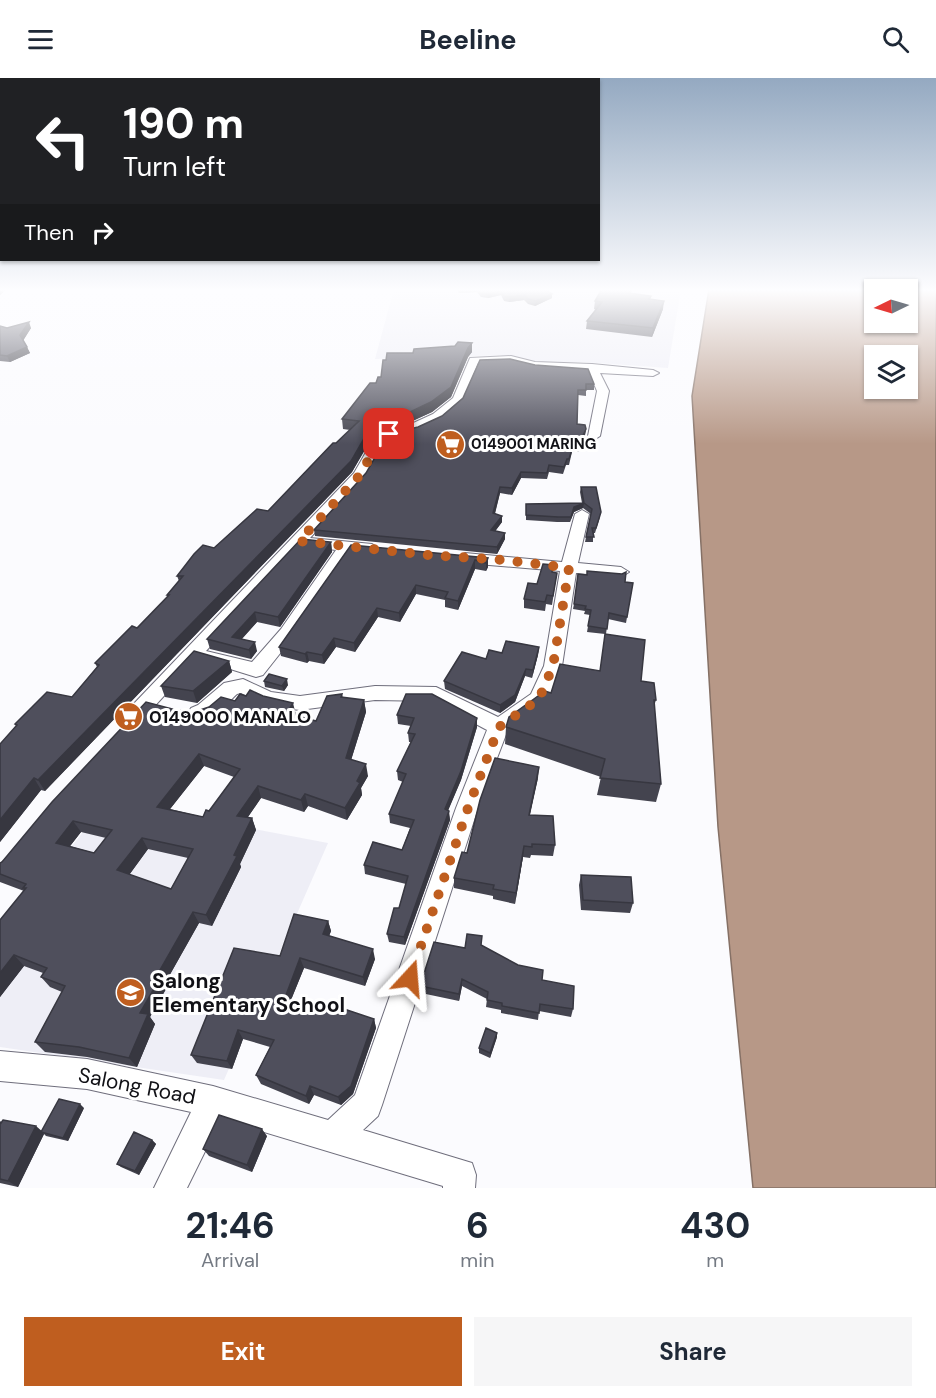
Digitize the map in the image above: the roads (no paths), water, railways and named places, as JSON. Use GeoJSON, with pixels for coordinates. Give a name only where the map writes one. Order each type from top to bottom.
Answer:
{"type":"FeatureCollection","features":[{"type":"Feature","properties":{"kind":"street"},"geometry":{"type":"LineString","coordinates":[[122,729],[360,475],[374,450],[389,434],[413,428],[437,417],[458,400],[474,360],[511,358],[535,365],[592,367],[653,373]]}},
{"type":"Feature","properties":{"kind":"street"},"geometry":{"type":"LineString","coordinates":[[592,367],[603,391],[594,436]]}},
{"type":"Feature","properties":{"kind":"street"},"geometry":{"type":"LineString","coordinates":[[333,1137],[367,1105],[468,808],[499,727],[539,699],[553,666],[569,568],[582,514]]}},
{"type":"Feature","properties":{"kind":"street"},"geometry":{"type":"LineString","coordinates":[[299,541],[393,552]]}},
{"type":"Feature","properties":{"kind":"street"},"geometry":{"type":"LineString","coordinates":[[193,653],[256,670],[287,633],[346,547]]}},
{"type":"Feature","properties":{"kind":"street"},"geometry":{"type":"LineString","coordinates":[[450,557],[621,572]]}},
{"type":"Feature","properties":{"kind":"street"},"geometry":{"type":"LineString","coordinates":[[146,703],[203,713],[231,688],[243,686],[267,699],[300,703],[375,693],[436,694],[499,727]]}},
{"type":"Feature","properties":{"kind":"street","name":"Salong Road"},"geometry":{"type":"LineString","coordinates":[[0,1066],[87,1074],[213,1101],[170,1188]]}},
{"type":"Feature","properties":{"kind":"street"},"geometry":{"type":"LineString","coordinates":[[213,1101],[460,1175],[459,1188]]}},
{"type":"Feature","properties":{"kind":"place","name":"0149001 MARING"},"geometry":{"type":"Point","coordinates":[450,444]}},
{"type":"Feature","properties":{"kind":"place","name":"0149000 MANALO"},"geometry":{"type":"Point","coordinates":[128,717]}},
{"type":"Feature","properties":{"kind":"place","name":"Salong Elementary School"},"geometry":{"type":"Point","coordinates":[131,993]}}]}
